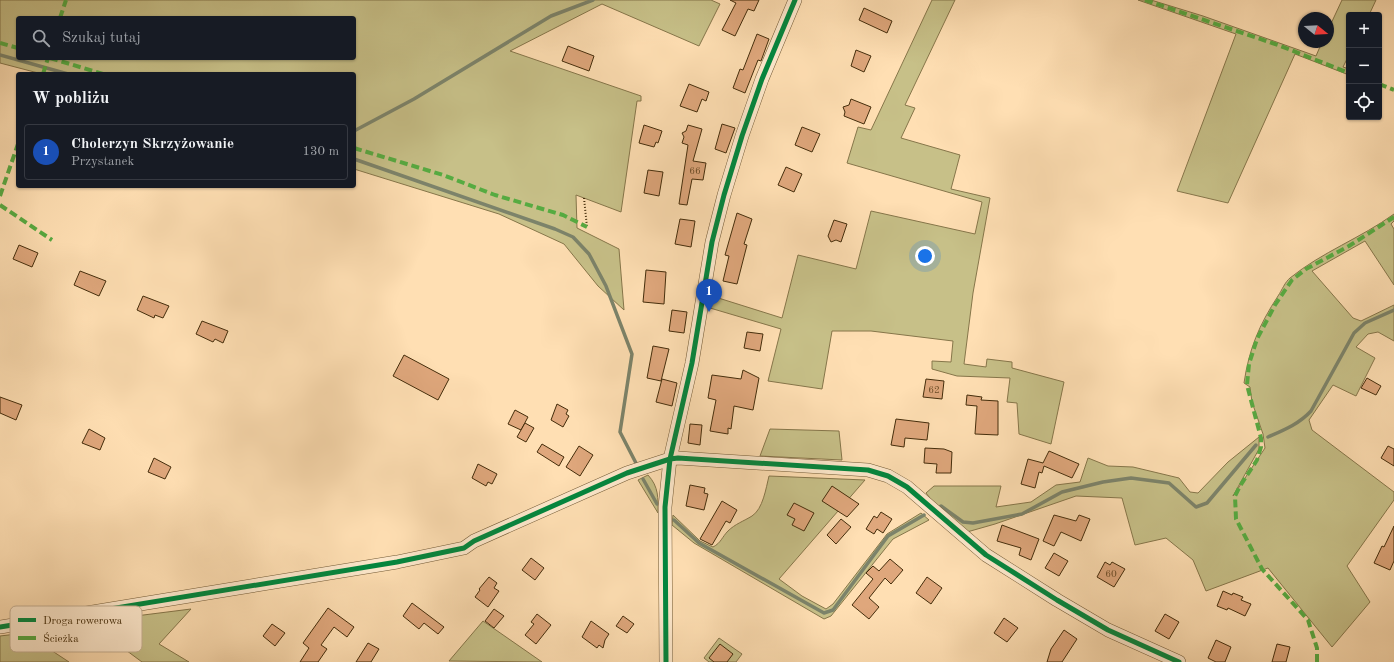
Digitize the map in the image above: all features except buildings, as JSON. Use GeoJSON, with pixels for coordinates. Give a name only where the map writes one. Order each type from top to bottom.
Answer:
{"type":"FeatureCollection","features":[{"type":"Feature","properties":{"kind":"street"},"geometry":{"type":"LineString","coordinates":[[666,662],[665,507],[670,459],[692,363],[712,242],[724,195],[762,79],[795,0]]}},
{"type":"Feature","properties":{"kind":"street"},"geometry":{"type":"LineString","coordinates":[[133,606],[272,584],[397,562],[464,548],[474,541],[627,473],[670,459],[678,458],[868,470],[888,476],[907,487],[986,555],[1108,630],[1178,662]]}},
{"type":"Feature","properties":{"kind":"street"},"geometry":{"type":"LineString","coordinates":[[0,627],[10,625]]}},
{"type":"Feature","properties":{"kind":"path"},"geometry":{"type":"LineString","coordinates":[[584,198],[587,227]]}},
{"type":"Feature","properties":{"kind":"shaded area"},"geometry":{"type":"Polygon","coordinates":[[[0,0],[711,0],[720,4],[699,46],[602,4],[510,51],[641,96],[641,101],[637,101],[621,212],[576,195],[577,228],[619,249],[624,310],[598,286],[564,244],[499,214],[356,170],[356,72],[34,72],[0,63],[0,0]]]}},
{"type":"Feature","properties":{"kind":"shaded area"},"geometry":{"type":"Polygon","coordinates":[[[932,0],[955,0],[905,105],[915,108],[901,138],[960,155],[951,189],[990,198],[973,293],[964,364],[986,367],[987,359],[1012,362],[1012,368],[1064,382],[1051,444],[1019,434],[1017,403],[1007,402],[1010,378],[957,376],[932,369],[932,361],[951,362],[953,341],[871,331],[832,331],[822,389],[768,381],[781,329],[710,308],[712,296],[782,318],[798,255],[856,269],[871,211],[975,234],[982,202],[847,163],[858,127],[871,130],[932,0]]]}},
{"type":"Feature","properties":{"kind":"shaded area"},"geometry":{"type":"Polygon","coordinates":[[[1138,0],[1151,0],[1203,16],[1316,56],[1319,48],[1334,48],[1334,17],[1342,0],[1376,0],[1370,12],[1346,12],[1346,61],[1343,67],[1346,68],[1346,74],[1295,54],[1228,203],[1177,191],[1236,34],[1138,0]]]}},
{"type":"Feature","properties":{"kind":"shaded area"},"geometry":{"type":"Polygon","coordinates":[[[1394,214],[1394,221],[1391,224],[1394,229],[1394,285],[1365,241],[1312,271],[1353,318],[1361,321],[1394,305],[1394,341],[1378,332],[1368,334],[1356,347],[1375,358],[1356,396],[1333,385],[1309,420],[1312,430],[1394,492],[1394,500],[1347,566],[1370,602],[1332,647],[1268,568],[1206,591],[1193,560],[1166,538],[1135,545],[1122,498],[1076,496],[967,532],[933,502],[926,493],[934,486],[1001,486],[996,507],[1031,502],[1056,485],[1080,482],[1088,458],[1108,466],[1133,467],[1179,478],[1190,492],[1198,493],[1228,462],[1259,437],[1259,449],[1233,496],[1265,448],[1263,434],[1252,402],[1250,387],[1244,383],[1252,348],[1265,317],[1290,278],[1315,260],[1381,223],[1394,214]]]}},
{"type":"Feature","properties":{"kind":"shaded area"},"geometry":{"type":"Polygon","coordinates":[[[770,429],[839,431],[842,460],[760,456],[770,429]]]}},
{"type":"Feature","properties":{"kind":"shaded area"},"geometry":{"type":"Polygon","coordinates":[[[648,475],[652,479],[656,488],[658,513],[638,480],[648,475]]]}},
{"type":"Feature","properties":{"kind":"shaded area"},"geometry":{"type":"Polygon","coordinates":[[[769,476],[865,480],[779,579],[802,596],[826,609],[833,604],[887,534],[921,513],[929,520],[893,539],[831,616],[824,619],[694,543],[672,525],[673,515],[700,541],[713,547],[718,544],[726,533],[737,524],[756,513],[764,498],[769,476]]]}},
{"type":"Feature","properties":{"kind":"shaded area"},"geometry":{"type":"Polygon","coordinates":[[[191,609],[159,644],[189,662],[142,662],[128,652],[142,652],[142,615],[191,609]]]}},
{"type":"Feature","properties":{"kind":"shaded area"},"geometry":{"type":"Polygon","coordinates":[[[483,621],[542,662],[449,661],[483,621]]]}},
{"type":"Feature","properties":{"kind":"shaded area"},"geometry":{"type":"Polygon","coordinates":[[[10,635],[10,652],[54,652],[69,662],[0,662],[0,636],[10,635]]]}},
{"type":"Feature","properties":{"kind":"shaded area"},"geometry":{"type":"Polygon","coordinates":[[[719,638],[742,654],[736,662],[709,662],[704,658],[719,638]]]}},
{"type":"Feature","properties":{"kind":"waterway"},"geometry":{"type":"LineString","coordinates":[[356,130],[414,99],[551,16],[593,0]]}},
{"type":"Feature","properties":{"kind":"waterway"},"geometry":{"type":"LineString","coordinates":[[0,55],[16,59]]}},
{"type":"Feature","properties":{"kind":"waterway"},"geometry":{"type":"LineString","coordinates":[[18,60],[61,72]]}},
{"type":"Feature","properties":{"kind":"waterway"},"geometry":{"type":"LineString","coordinates":[[356,160],[555,229],[573,237],[589,254],[606,286],[632,354],[620,432],[637,465]]}},
{"type":"Feature","properties":{"kind":"waterway"},"geometry":{"type":"LineString","coordinates":[[1268,437],[1296,423],[1311,411],[1354,333],[1365,323],[1394,310]]}},
{"type":"Feature","properties":{"kind":"waterway"},"geometry":{"type":"LineString","coordinates":[[940,507],[941,506],[963,522],[973,523],[1022,514],[1062,492],[1103,482],[1131,478],[1169,483],[1196,507],[1207,503],[1256,445]]}},
{"type":"Feature","properties":{"kind":"waterway"},"geometry":{"type":"LineString","coordinates":[[643,479],[657,504]]}},
{"type":"Feature","properties":{"kind":"waterway"},"geometry":{"type":"LineString","coordinates":[[674,520],[699,543],[824,613],[833,610],[888,536],[924,515]]}},
{"type":"Feature","properties":{"kind":"marked path"},"geometry":{"type":"LineString","coordinates":[[61,16],[66,0]]}},
{"type":"Feature","properties":{"kind":"marked path"},"geometry":{"type":"LineString","coordinates":[[1145,0],[1278,45],[1346,72]]}},
{"type":"Feature","properties":{"kind":"marked path"},"geometry":{"type":"LineString","coordinates":[[0,43],[16,47]]}},
{"type":"Feature","properties":{"kind":"marked path"},"geometry":{"type":"LineString","coordinates":[[44,72],[47,60]]}},
{"type":"Feature","properties":{"kind":"marked path"},"geometry":{"type":"LineString","coordinates":[[57,60],[96,72]]}},
{"type":"Feature","properties":{"kind":"marked path"},"geometry":{"type":"LineString","coordinates":[[1382,85],[1394,90]]}},
{"type":"Feature","properties":{"kind":"marked path"},"geometry":{"type":"LineString","coordinates":[[356,149],[443,175],[495,195],[563,215],[587,227]]}},
{"type":"Feature","properties":{"kind":"marked path"},"geometry":{"type":"LineString","coordinates":[[0,196],[16,150]]}},
{"type":"Feature","properties":{"kind":"marked path"},"geometry":{"type":"LineString","coordinates":[[0,205],[52,240]]}},
{"type":"Feature","properties":{"kind":"marked path"},"geometry":{"type":"LineString","coordinates":[[1317,662],[1317,648],[1308,620],[1262,569],[1236,519],[1235,496],[1257,460],[1261,447],[1261,438],[1247,385],[1249,364],[1257,339],[1275,305],[1292,280],[1306,269],[1349,246],[1394,217]]}},
{"type":"Feature","properties":{"kind":"cycle path"},"geometry":{"type":"LineString","coordinates":[[666,662],[665,507],[670,459],[692,363],[712,242],[724,195],[742,136],[762,79],[795,0]]}},
{"type":"Feature","properties":{"kind":"cycle path"},"geometry":{"type":"LineString","coordinates":[[128,606],[397,562],[464,548],[474,541],[627,473],[670,459],[678,458],[868,470],[888,476],[907,487],[986,555],[1108,630],[1179,662]]}},
{"type":"Feature","properties":{"kind":"cycle path"},"geometry":{"type":"LineString","coordinates":[[0,627],[10,625]]}},
{"type":"Feature","properties":{"kind":"place","name":"Cholerzyn Skrzyżowanie"},"geometry":{"type":"Point","coordinates":[709,312]}}]}
